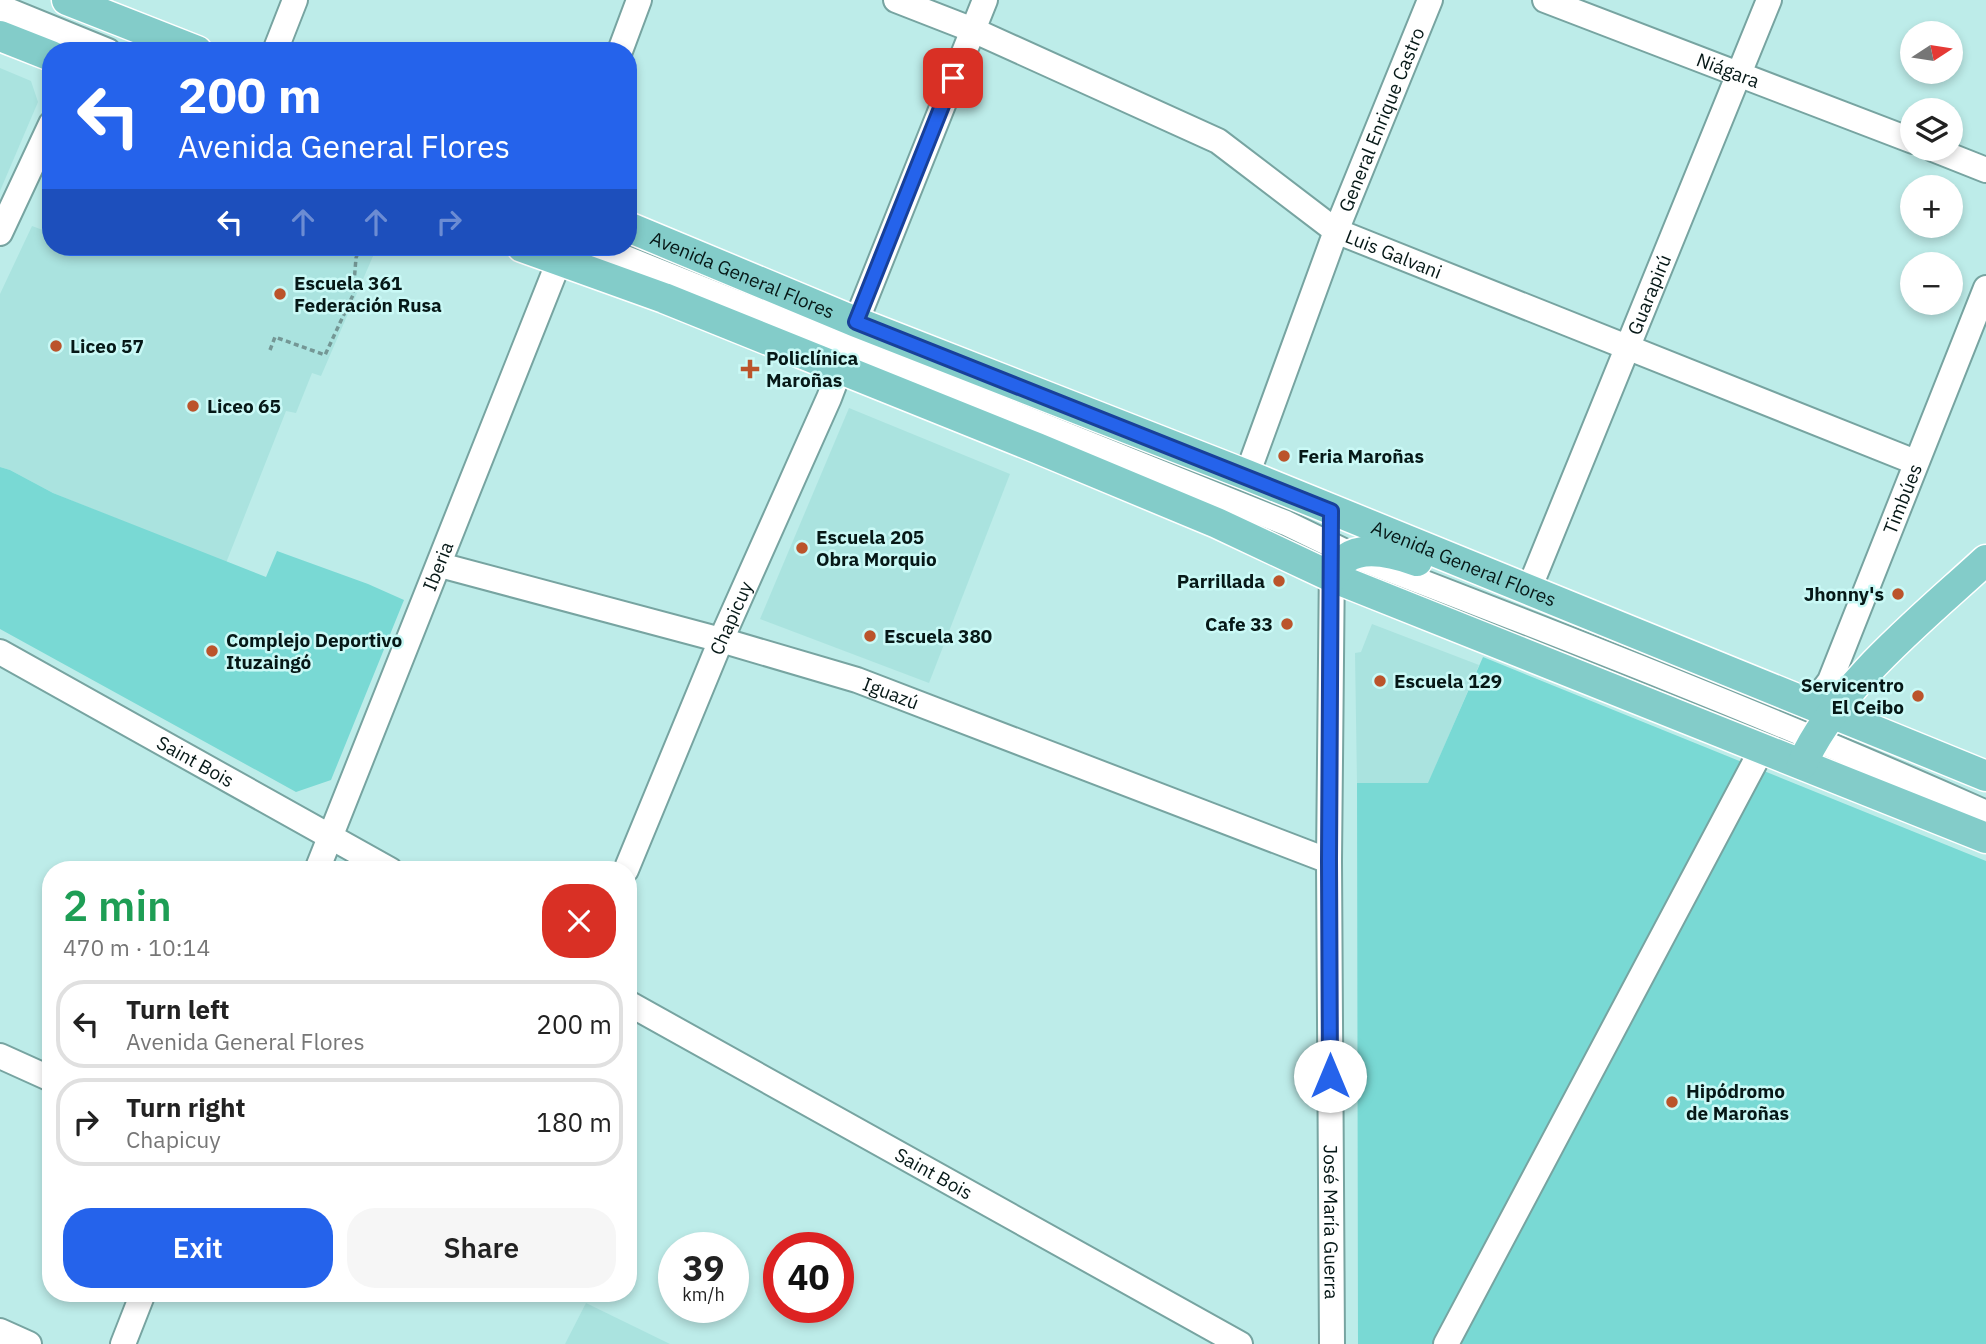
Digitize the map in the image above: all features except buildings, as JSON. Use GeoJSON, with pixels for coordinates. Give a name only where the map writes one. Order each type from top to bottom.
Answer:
{"type":"FeatureCollection","features":[{"type":"Feature","properties":{"kind":"main road"},"geometry":{"type":"LineString","coordinates":[[67,0],[174,42]]}},
{"type":"Feature","properties":{"kind":"main road"},"geometry":{"type":"LineString","coordinates":[[0,36],[42,52]]}},
{"type":"Feature","properties":{"kind":"main road","name":"Avenida General Flores"},"geometry":{"type":"LineString","coordinates":[[637,231],[856,322],[1247,475],[1986,776]]}},
{"type":"Feature","properties":{"kind":"main road","name":"Avenida General Flores"},"geometry":{"type":"LineString","coordinates":[[546,256],[664,298],[840,369],[1217,523],[1332,577],[1762,748],[1808,751],[1986,838]]}},
{"type":"Feature","properties":{"kind":"main road"},"geometry":{"type":"LineString","coordinates":[[1332,577],[1343,560],[1342,551],[1367,552],[1402,556],[1489,587],[1529,589]]}},
{"type":"Feature","properties":{"kind":"main road"},"geometry":{"type":"LineString","coordinates":[[1667,710],[1703,710],[1785,743],[1799,743],[1808,751],[1822,709],[1986,561]]}},
{"type":"Feature","properties":{"kind":"street"},"geometry":{"type":"LineString","coordinates":[[279,42],[295,0]]}},
{"type":"Feature","properties":{"kind":"street"},"geometry":{"type":"LineString","coordinates":[[623,42],[639,0]]}},
{"type":"Feature","properties":{"kind":"street","name":"Luis Galvani"},"geometry":{"type":"LineString","coordinates":[[896,0],[973,30],[1218,141],[1336,231],[1915,462]]}},
{"type":"Feature","properties":{"kind":"street"},"geometry":{"type":"LineString","coordinates":[[856,322],[985,0]]}},
{"type":"Feature","properties":{"kind":"street","name":"General Enrique Castro"},"geometry":{"type":"LineString","coordinates":[[1247,475],[1336,231],[1430,0]]}},
{"type":"Feature","properties":{"kind":"street","name":"Niágara"},"geometry":{"type":"LineString","coordinates":[[1545,0],[1900,136]]}},
{"type":"Feature","properties":{"kind":"street","name":"Guarapirú"},"geometry":{"type":"LineString","coordinates":[[1529,589],[1769,0]]}},
{"type":"Feature","properties":{"kind":"street"},"geometry":{"type":"LineString","coordinates":[[0,7],[79,42]]}},
{"type":"Feature","properties":{"kind":"street"},"geometry":{"type":"LineString","coordinates":[[94,42],[98,13]]}},
{"type":"Feature","properties":{"kind":"street"},"geometry":{"type":"LineString","coordinates":[[0,233],[42,143]]}},
{"type":"Feature","properties":{"kind":"street"},"geometry":{"type":"LineString","coordinates":[[1963,161],[1986,170]]}},
{"type":"Feature","properties":{"kind":"street","name":"Avenida General Flores"},"geometry":{"type":"LineString","coordinates":[[620,256],[1273,518],[1342,551],[1575,643],[1808,751],[1929,786],[1986,796]]}},
{"type":"Feature","properties":{"kind":"street","name":"Iberia"},"geometry":{"type":"LineString","coordinates":[[321,861],[559,261]]}},
{"type":"Feature","properties":{"kind":"street","name":"Timbúes"},"geometry":{"type":"LineString","coordinates":[[1822,709],[1830,681],[1915,462],[1986,288]]}},
{"type":"Feature","properties":{"kind":"street","name":"Chapicuy"},"geometry":{"type":"LineString","coordinates":[[630,861],[721,640],[840,369]]}},
{"type":"Feature","properties":{"kind":"street"},"geometry":{"type":"LineString","coordinates":[[1331,511],[1342,551]]}},
{"type":"Feature","properties":{"kind":"street","name":"Iguazú"},"geometry":{"type":"LineString","coordinates":[[440,565],[721,640],[857,680],[1329,861]]}},
{"type":"Feature","properties":{"kind":"street","name":"José María Guerra"},"geometry":{"type":"LineString","coordinates":[[1332,577],[1329,861],[1332,1344]]}},
{"type":"Feature","properties":{"kind":"street","name":"Avenida General Flores"},"geometry":{"type":"LineString","coordinates":[[1575,643],[1586,657],[1597,664],[1640,684],[1667,710]]}},
{"type":"Feature","properties":{"kind":"street","name":"Saint Bois"},"geometry":{"type":"LineString","coordinates":[[0,652],[374,861]]}},
{"type":"Feature","properties":{"kind":"street"},"geometry":{"type":"LineString","coordinates":[[1446,1344],[1762,748]]}},
{"type":"Feature","properties":{"kind":"street","name":"Avenida General Flores"},"geometry":{"type":"LineString","coordinates":[[1929,786],[1986,813]]}},
{"type":"Feature","properties":{"kind":"street","name":"Saint Bois"},"geometry":{"type":"LineString","coordinates":[[637,1008],[1240,1344]]}},
{"type":"Feature","properties":{"kind":"street"},"geometry":{"type":"LineString","coordinates":[[0,1056],[42,1075]]}},
{"type":"Feature","properties":{"kind":"street"},"geometry":{"type":"LineString","coordinates":[[123,1344],[139,1302]]}},
{"type":"Feature","properties":{"kind":"street"},"geometry":{"type":"LineString","coordinates":[[0,1331],[29,1344]]}},
{"type":"Feature","properties":{"kind":"path"},"geometry":{"type":"LineString","coordinates":[[270,350],[275,337],[325,355],[353,295],[357,256]]}},
{"type":"Feature","properties":{"kind":"shaded area"},"geometry":{"type":"Polygon","coordinates":[[[0,68],[31,81],[38,102],[0,191],[0,68]]]}},
{"type":"Feature","properties":{"kind":"shaded area","name":"Liceo 65"},"geometry":{"type":"Polygon","coordinates":[[[32,226],[42,230],[42,256],[373,256],[321,376],[312,373],[296,413],[286,411],[226,563],[53,493],[0,467],[0,294],[32,226]]]}},
{"type":"Feature","properties":{"kind":"shaded area"},"geometry":{"type":"Polygon","coordinates":[[[849,408],[1010,474],[929,683],[760,619],[849,408]]]}},
{"type":"Feature","properties":{"kind":"shaded area","name":"Complejo Deportivo Ituzaingó"},"geometry":{"type":"Polygon","coordinates":[[[0,467],[53,493],[266,577],[277,551],[404,600],[331,780],[296,792],[0,629],[0,467]]]}},
{"type":"Feature","properties":{"kind":"shaded area"},"geometry":{"type":"Polygon","coordinates":[[[1372,624],[1479,665],[1428,784],[1357,783],[1355,653],[1361,652],[1372,624]]]}},
{"type":"Feature","properties":{"kind":"shaded area","name":"Hipódromo de Maroñas"},"geometry":{"type":"Polygon","coordinates":[[[1483,657],[1986,861],[1986,1344],[1358,1344],[1357,783],[1428,783],[1483,657]]]}},
{"type":"Feature","properties":{"kind":"shaded area"},"geometry":{"type":"Polygon","coordinates":[[[586,1303],[670,1344],[565,1344],[586,1303]]]}},
{"type":"Feature","properties":{"kind":"place","name":"Escuela 361 Federación Rusa"},"geometry":{"type":"Point","coordinates":[280,294]}},
{"type":"Feature","properties":{"kind":"place","name":"Liceo 57"},"geometry":{"type":"Point","coordinates":[56,346]}},
{"type":"Feature","properties":{"kind":"place","name":"Policlínica Maroñas"},"geometry":{"type":"Point","coordinates":[750,369]}},
{"type":"Feature","properties":{"kind":"place","name":"Liceo 65"},"geometry":{"type":"Point","coordinates":[193,406]}},
{"type":"Feature","properties":{"kind":"place","name":"Feria Maroñas"},"geometry":{"type":"Point","coordinates":[1284,456]}},
{"type":"Feature","properties":{"kind":"place","name":"Escuela 205 Obra Morquio"},"geometry":{"type":"Point","coordinates":[802,548]}},
{"type":"Feature","properties":{"kind":"place","name":"Parrillada"},"geometry":{"type":"Point","coordinates":[1279,581]}},
{"type":"Feature","properties":{"kind":"place","name":"Jhonny's"},"geometry":{"type":"Point","coordinates":[1898,594]}},
{"type":"Feature","properties":{"kind":"place","name":"Cafe 33"},"geometry":{"type":"Point","coordinates":[1287,624]}},
{"type":"Feature","properties":{"kind":"place","name":"Escuela 380"},"geometry":{"type":"Point","coordinates":[870,636]}},
{"type":"Feature","properties":{"kind":"place","name":"Complejo Deportivo Ituzaingó"},"geometry":{"type":"Point","coordinates":[212,651]}},
{"type":"Feature","properties":{"kind":"place","name":"Escuela 129"},"geometry":{"type":"Point","coordinates":[1380,681]}},
{"type":"Feature","properties":{"kind":"place","name":"Servicentro El Ceibo"},"geometry":{"type":"Point","coordinates":[1918,696]}},
{"type":"Feature","properties":{"kind":"place","name":"Hipódromo de Maroñas"},"geometry":{"type":"Point","coordinates":[1672,1102]}},
{"type":"Feature","properties":{"kind":"route"},"geometry":{"type":"LineString","coordinates":[[953,78],[856,322],[1331,511],[1330,1076]]}}]}
